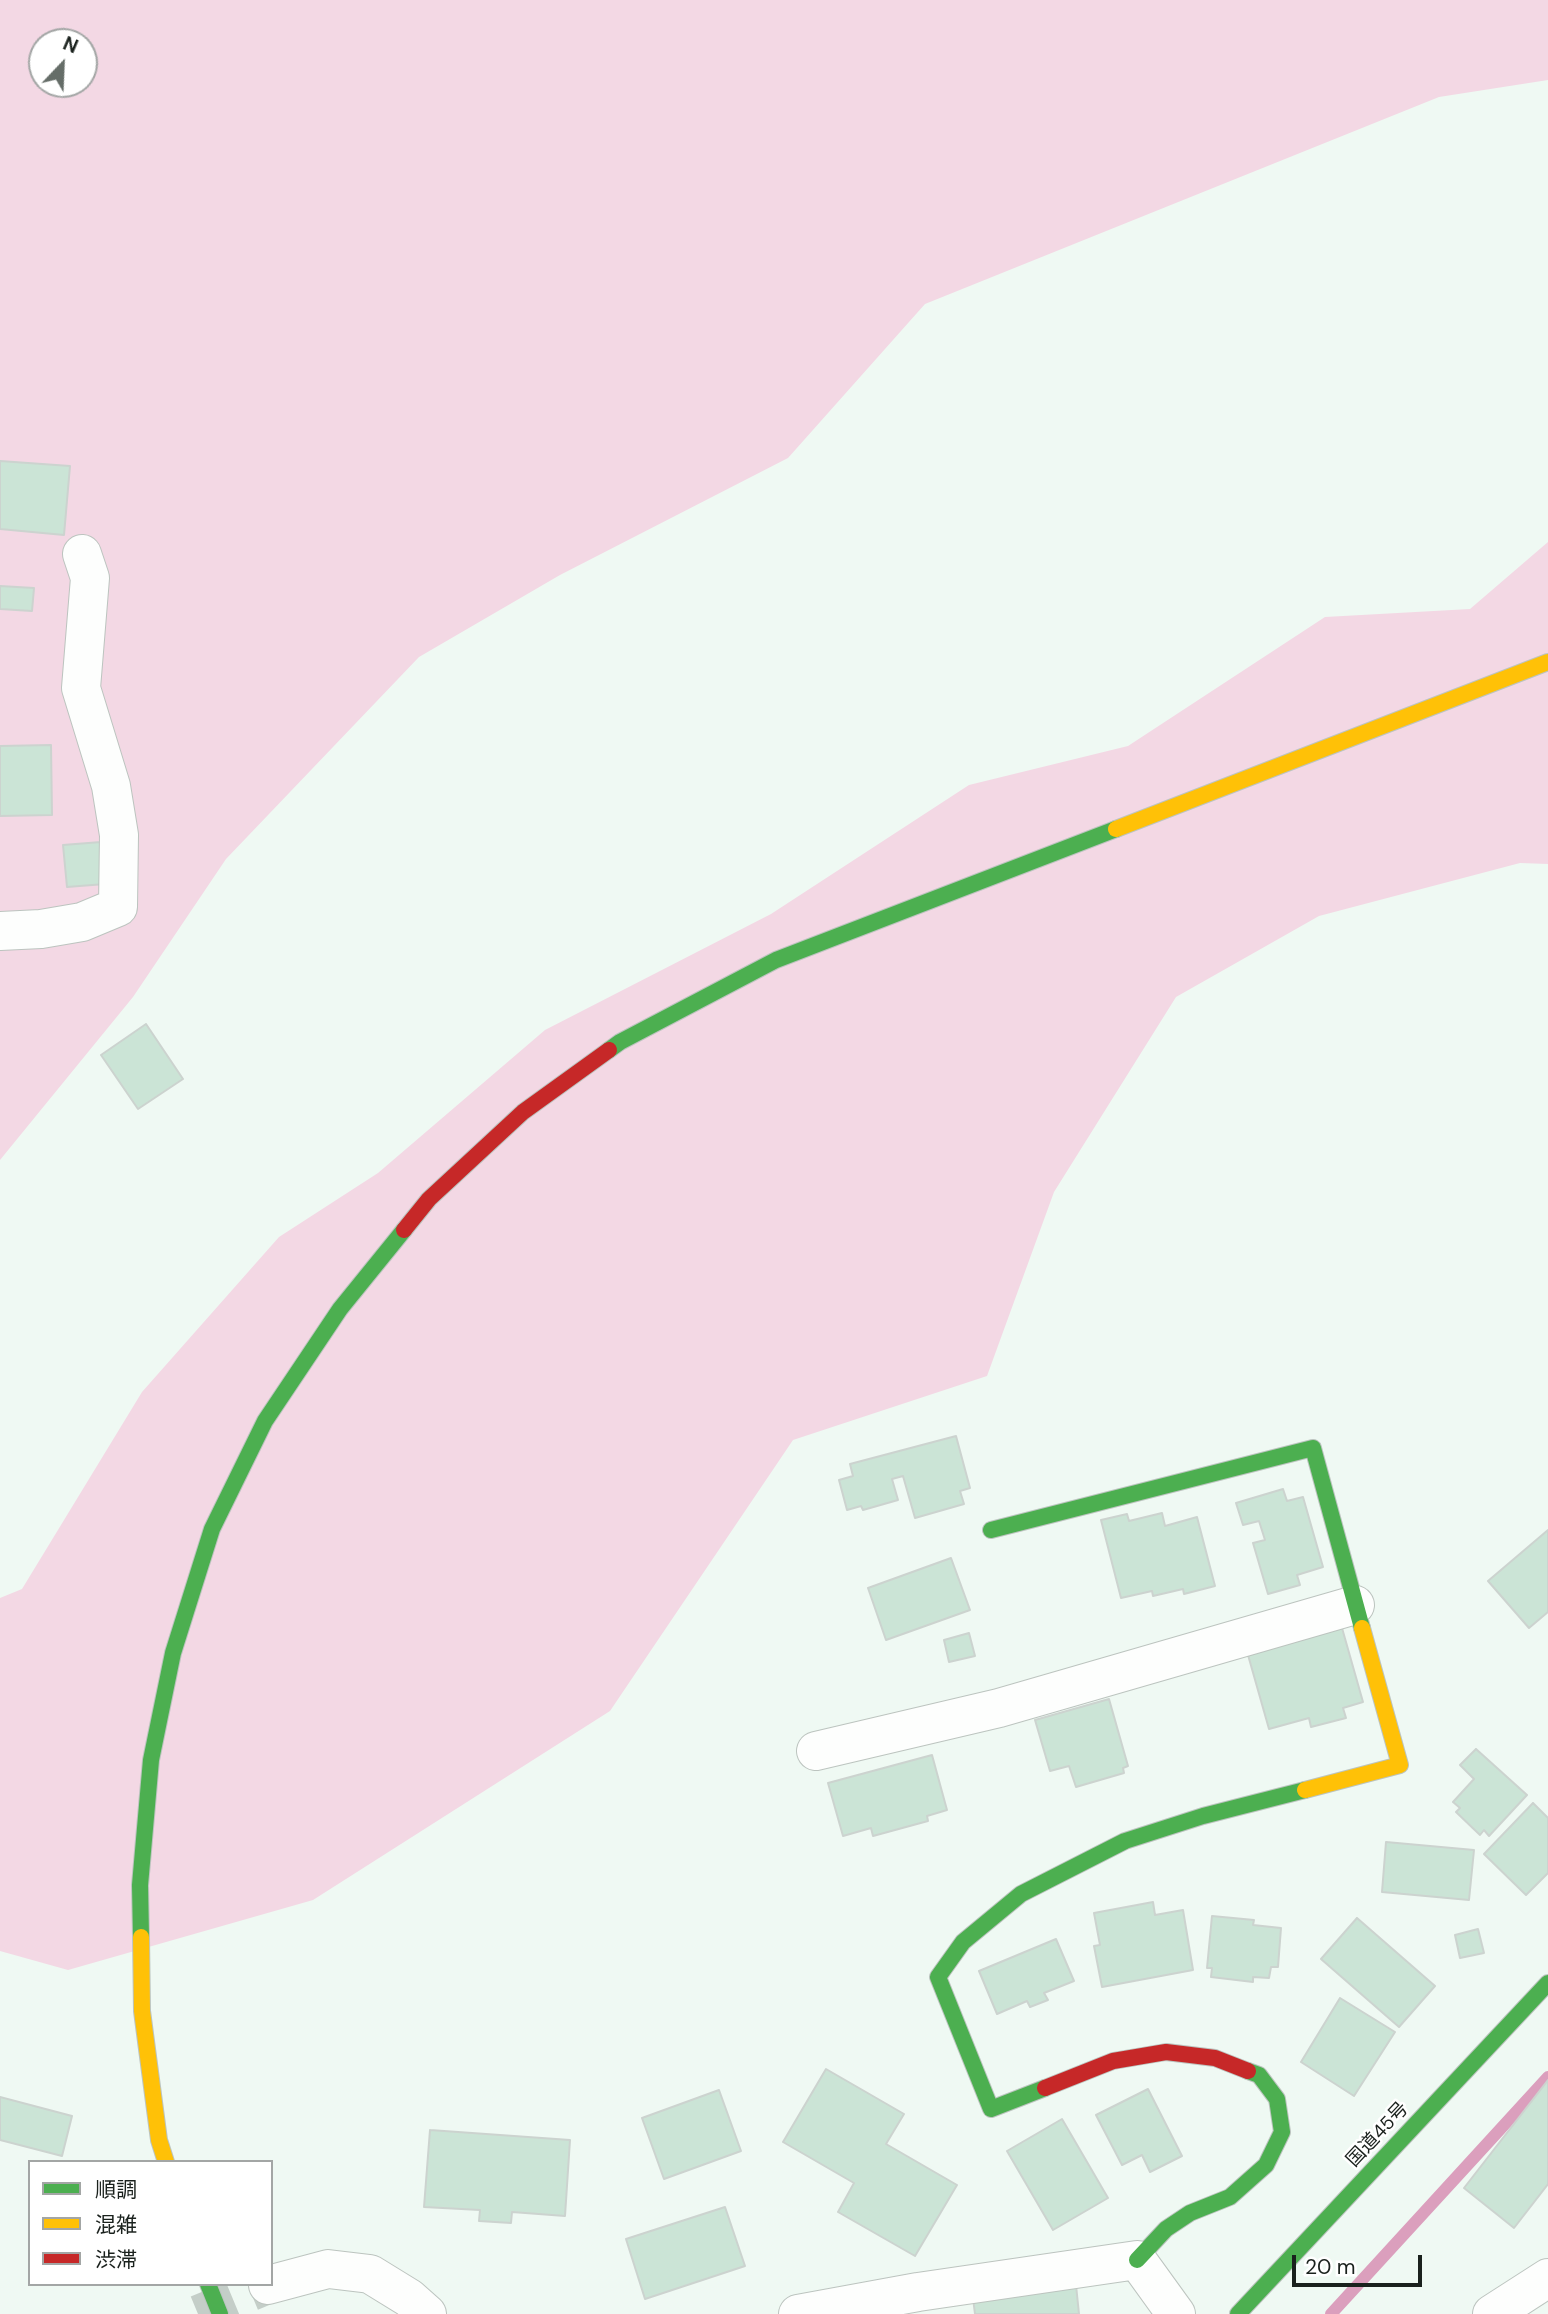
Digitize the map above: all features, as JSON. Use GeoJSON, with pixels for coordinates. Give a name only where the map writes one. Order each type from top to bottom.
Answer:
{"type":"FeatureCollection","features":[{"type":"Feature","properties":{"kind":"main road"},"geometry":{"type":"LineString","coordinates":[[165,2160],[159,2140],[142,2011],[141,1885],[151,1759],[173,1653],[212,1529],[265,1421],[340,1310],[429,1199],[523,1112],[620,1042],[776,960],[1547,663]]}},
{"type":"Feature","properties":{"kind":"main road"},"geometry":{"type":"LineString","coordinates":[[991,1530],[1313,1448],[1400,1765],[1203,1816],[1125,1841],[1021,1895],[963,1942],[938,1977],[991,2109],[1113,2061],[1166,2052],[1215,2058],[1259,2075],[1277,2099],[1282,2132],[1266,2165],[1230,2197],[1190,2213],[1166,2230],[1137,2260]]}},
{"type":"Feature","properties":{"kind":"main road","name":"国道45号"},"geometry":{"type":"LineString","coordinates":[[1238,2314],[1548,1983]]}},
{"type":"Feature","properties":{"kind":"main road"},"geometry":{"type":"LineString","coordinates":[[209,2286],[220,2314]]}},
{"type":"Feature","properties":{"kind":"street"},"geometry":{"type":"LineString","coordinates":[[0,931],[41,929],[82,922],[118,907],[119,835],[111,786],[81,688],[90,578],[82,554]]}},
{"type":"Feature","properties":{"kind":"street"},"geometry":{"type":"LineString","coordinates":[[816,1751],[999,1708],[1354,1605]]}},
{"type":"Feature","properties":{"kind":"street"},"geometry":{"type":"LineString","coordinates":[[798,2314],[918,2292],[1137,2260],[1177,2314]]}},
{"type":"Feature","properties":{"kind":"street"},"geometry":{"type":"LineString","coordinates":[[273,2284],[328,2269],[370,2274],[409,2298],[427,2314]]}},
{"type":"Feature","properties":{"kind":"street"},"geometry":{"type":"LineString","coordinates":[[1492,2314],[1548,2278]]}},
{"type":"Feature","properties":{"kind":"shaded area"},"geometry":{"type":"Polygon","coordinates":[[[0,0],[1548,0],[1548,80],[1439,97],[925,304],[788,458],[560,575],[419,657],[226,859],[133,997],[0,1160],[0,0]]]}},
{"type":"Feature","properties":{"kind":"shaded area"},"geometry":{"type":"Polygon","coordinates":[[[1548,542],[1548,864],[1520,863],[1319,916],[1176,997],[1054,1192],[987,1376],[793,1440],[610,1711],[313,1900],[68,1970],[0,1951],[0,1598],[22,1589],[142,1392],[279,1237],[378,1173],[545,1030],[771,914],[969,785],[1128,746],[1325,617],[1470,609],[1548,542]]]}},
{"type":"Feature","properties":{"kind":"building"},"geometry":{"type":"Polygon","coordinates":[[[0,461],[70,466],[64,535],[0,529],[0,461]]]}},
{"type":"Feature","properties":{"kind":"building"},"geometry":{"type":"Polygon","coordinates":[[[0,586],[34,588],[32,611],[0,609],[0,586]]]}},
{"type":"Feature","properties":{"kind":"building"},"geometry":{"type":"Polygon","coordinates":[[[51,745],[52,815],[0,816],[0,746],[51,745]]]}},
{"type":"Feature","properties":{"kind":"building"},"geometry":{"type":"Polygon","coordinates":[[[101,842],[105,884],[67,887],[63,845],[101,842]]]}},
{"type":"Feature","properties":{"kind":"building"},"geometry":{"type":"Polygon","coordinates":[[[146,1024],[183,1079],[138,1109],[101,1055],[146,1024]]]}},
{"type":"Feature","properties":{"kind":"building"},"geometry":{"type":"Polygon","coordinates":[[[956,1436],[970,1488],[960,1491],[964,1504],[915,1518],[903,1476],[892,1479],[898,1500],[863,1510],[861,1506],[847,1510],[839,1480],[853,1476],[850,1464],[956,1436]]]}},
{"type":"Feature","properties":{"kind":"building"},"geometry":{"type":"Polygon","coordinates":[[[1283,1489],[1287,1501],[1303,1497],[1323,1567],[1297,1575],[1300,1585],[1268,1594],[1253,1543],[1265,1540],[1259,1521],[1243,1525],[1236,1503],[1283,1489]]]}},
{"type":"Feature","properties":{"kind":"building"},"geometry":{"type":"Polygon","coordinates":[[[1162,1513],[1165,1526],[1197,1517],[1215,1586],[1184,1594],[1183,1589],[1153,1596],[1152,1591],[1121,1598],[1101,1520],[1127,1514],[1129,1521],[1162,1513]]]}},
{"type":"Feature","properties":{"kind":"building"},"geometry":{"type":"Polygon","coordinates":[[[1548,1530],[1548,1612],[1529,1628],[1488,1581],[1548,1530]]]}},
{"type":"Feature","properties":{"kind":"building"},"geometry":{"type":"Polygon","coordinates":[[[951,1558],[970,1610],[886,1640],[868,1588],[951,1558]]]}},
{"type":"Feature","properties":{"kind":"building"},"geometry":{"type":"Polygon","coordinates":[[[1342,1628],[1363,1702],[1343,1708],[1346,1718],[1311,1727],[1309,1718],[1269,1729],[1248,1655],[1342,1628]]]}},
{"type":"Feature","properties":{"kind":"building"},"geometry":{"type":"Polygon","coordinates":[[[969,1633],[975,1656],[949,1662],[944,1640],[969,1633]]]}},
{"type":"Feature","properties":{"kind":"building"},"geometry":{"type":"Polygon","coordinates":[[[1109,1699],[1128,1766],[1123,1768],[1124,1773],[1076,1787],[1069,1766],[1050,1771],[1035,1720],[1109,1699]]]}},
{"type":"Feature","properties":{"kind":"building"},"geometry":{"type":"Polygon","coordinates":[[[1476,1749],[1527,1795],[1489,1836],[1484,1830],[1480,1835],[1456,1812],[1460,1808],[1453,1802],[1474,1779],[1460,1765],[1476,1749]]]}},
{"type":"Feature","properties":{"kind":"building"},"geometry":{"type":"Polygon","coordinates":[[[932,1755],[947,1810],[927,1816],[928,1821],[873,1836],[871,1828],[843,1836],[828,1783],[932,1755]]]}},
{"type":"Feature","properties":{"kind":"building"},"geometry":{"type":"Polygon","coordinates":[[[1533,1803],[1548,1818],[1548,1873],[1526,1895],[1484,1854],[1533,1803]]]}},
{"type":"Feature","properties":{"kind":"building"},"geometry":{"type":"Polygon","coordinates":[[[1386,1842],[1474,1850],[1469,1900],[1382,1892],[1386,1842]]]}},
{"type":"Feature","properties":{"kind":"building"},"geometry":{"type":"Polygon","coordinates":[[[1153,1902],[1155,1915],[1183,1910],[1193,1970],[1102,1987],[1094,1946],[1100,1945],[1094,1913],[1153,1902]]]}},
{"type":"Feature","properties":{"kind":"building"},"geometry":{"type":"Polygon","coordinates":[[[1212,1916],[1254,1920],[1253,1925],[1281,1928],[1278,1967],[1271,1967],[1269,1978],[1253,1977],[1253,1982],[1211,1977],[1212,1968],[1207,1968],[1212,1916]]]}},
{"type":"Feature","properties":{"kind":"building"},"geometry":{"type":"Polygon","coordinates":[[[1357,1918],[1435,1986],[1399,2027],[1321,1959],[1357,1918]]]}},
{"type":"Feature","properties":{"kind":"building"},"geometry":{"type":"Polygon","coordinates":[[[1478,1929],[1484,1953],[1460,1958],[1455,1935],[1478,1929]]]}},
{"type":"Feature","properties":{"kind":"building"},"geometry":{"type":"Polygon","coordinates":[[[1056,1939],[1074,1981],[1044,1993],[1048,2000],[1030,2007],[1027,2001],[997,2014],[979,1971],[1056,1939]]]}},
{"type":"Feature","properties":{"kind":"building"},"geometry":{"type":"Polygon","coordinates":[[[1340,1998],[1395,2032],[1354,2096],[1301,2062],[1340,1998]]]}},
{"type":"Feature","properties":{"kind":"building"},"geometry":{"type":"Polygon","coordinates":[[[826,2069],[904,2114],[886,2144],[957,2185],[915,2256],[838,2212],[854,2183],[783,2142],[826,2069]]]}},
{"type":"Feature","properties":{"kind":"building"},"geometry":{"type":"Polygon","coordinates":[[[1548,2080],[1548,2184],[1514,2228],[1464,2188],[1548,2080]]]}},
{"type":"Feature","properties":{"kind":"building"},"geometry":{"type":"Polygon","coordinates":[[[1148,2089],[1182,2156],[1150,2172],[1142,2155],[1122,2165],[1096,2115],[1148,2089]]]}},
{"type":"Feature","properties":{"kind":"building"},"geometry":{"type":"Polygon","coordinates":[[[719,2090],[741,2151],[664,2179],[642,2118],[719,2090]]]}},
{"type":"Feature","properties":{"kind":"building"},"geometry":{"type":"Polygon","coordinates":[[[0,2097],[72,2116],[62,2156],[0,2140],[0,2097]]]}},
{"type":"Feature","properties":{"kind":"building"},"geometry":{"type":"Polygon","coordinates":[[[1062,2119],[1108,2198],[1053,2230],[1007,2151],[1062,2119]]]}},
{"type":"Feature","properties":{"kind":"building"},"geometry":{"type":"Polygon","coordinates":[[[430,2130],[570,2140],[565,2216],[512,2212],[511,2223],[479,2221],[480,2210],[424,2207],[430,2130]]]}},
{"type":"Feature","properties":{"kind":"building"},"geometry":{"type":"Polygon","coordinates":[[[725,2207],[745,2266],[645,2299],[626,2239],[725,2207]]]}},
{"type":"Feature","properties":{"kind":"building"},"geometry":{"type":"Polygon","coordinates":[[[1076,2285],[1079,2314],[975,2314],[973,2298],[1076,2285]]]}},
{"type":"Feature","properties":{"kind":"waterway"},"geometry":{"type":"LineString","coordinates":[[1331,2314],[1548,2077]]}},
{"type":"Feature","properties":{"kind":"tunnel"},"geometry":{"type":"LineString","coordinates":[[198,2314],[266,2286]]}},
{"type":"Feature","properties":{"kind":"traffic: fast"},"geometry":{"type":"LineString","coordinates":[[609,1050],[776,960],[1116,829]]}},
{"type":"Feature","properties":{"kind":"traffic: fast"},"geometry":{"type":"LineString","coordinates":[[141,1937],[140,1885],[151,1760],[173,1653],[212,1529],[265,1421],[340,1309],[404,1230]]}},
{"type":"Feature","properties":{"kind":"traffic: fast"},"geometry":{"type":"LineString","coordinates":[[991,1530],[1313,1448],[1362,1628]]}},
{"type":"Feature","properties":{"kind":"traffic: fast"},"geometry":{"type":"LineString","coordinates":[[1045,2088],[991,2109],[938,1977],[963,1942],[1021,1894],[1125,1841],[1203,1816],[1305,1790]]}},
{"type":"Feature","properties":{"kind":"traffic: fast"},"geometry":{"type":"LineString","coordinates":[[1238,2314],[1548,1983]]}},
{"type":"Feature","properties":{"kind":"traffic: fast"},"geometry":{"type":"LineString","coordinates":[[1137,2260],[1166,2229],[1190,2213],[1230,2197],[1266,2165],[1282,2132],[1277,2099],[1259,2075],[1248,2071]]}},
{"type":"Feature","properties":{"kind":"traffic: fast"},"geometry":{"type":"LineString","coordinates":[[209,2286],[220,2314]]}},
{"type":"Feature","properties":{"kind":"traffic: slow"},"geometry":{"type":"LineString","coordinates":[[1116,829],[1548,662]]}},
{"type":"Feature","properties":{"kind":"traffic: slow"},"geometry":{"type":"LineString","coordinates":[[1305,1790],[1400,1765],[1362,1628]]}},
{"type":"Feature","properties":{"kind":"traffic: slow"},"geometry":{"type":"LineString","coordinates":[[141,1937],[142,2011],[159,2140],[165,2160]]}},
{"type":"Feature","properties":{"kind":"traffic: jam"},"geometry":{"type":"LineString","coordinates":[[404,1230],[429,1199],[523,1112],[609,1050]]}},
{"type":"Feature","properties":{"kind":"traffic: jam"},"geometry":{"type":"LineString","coordinates":[[1045,2088],[1113,2061],[1166,2052],[1215,2058],[1248,2071]]}}]}
